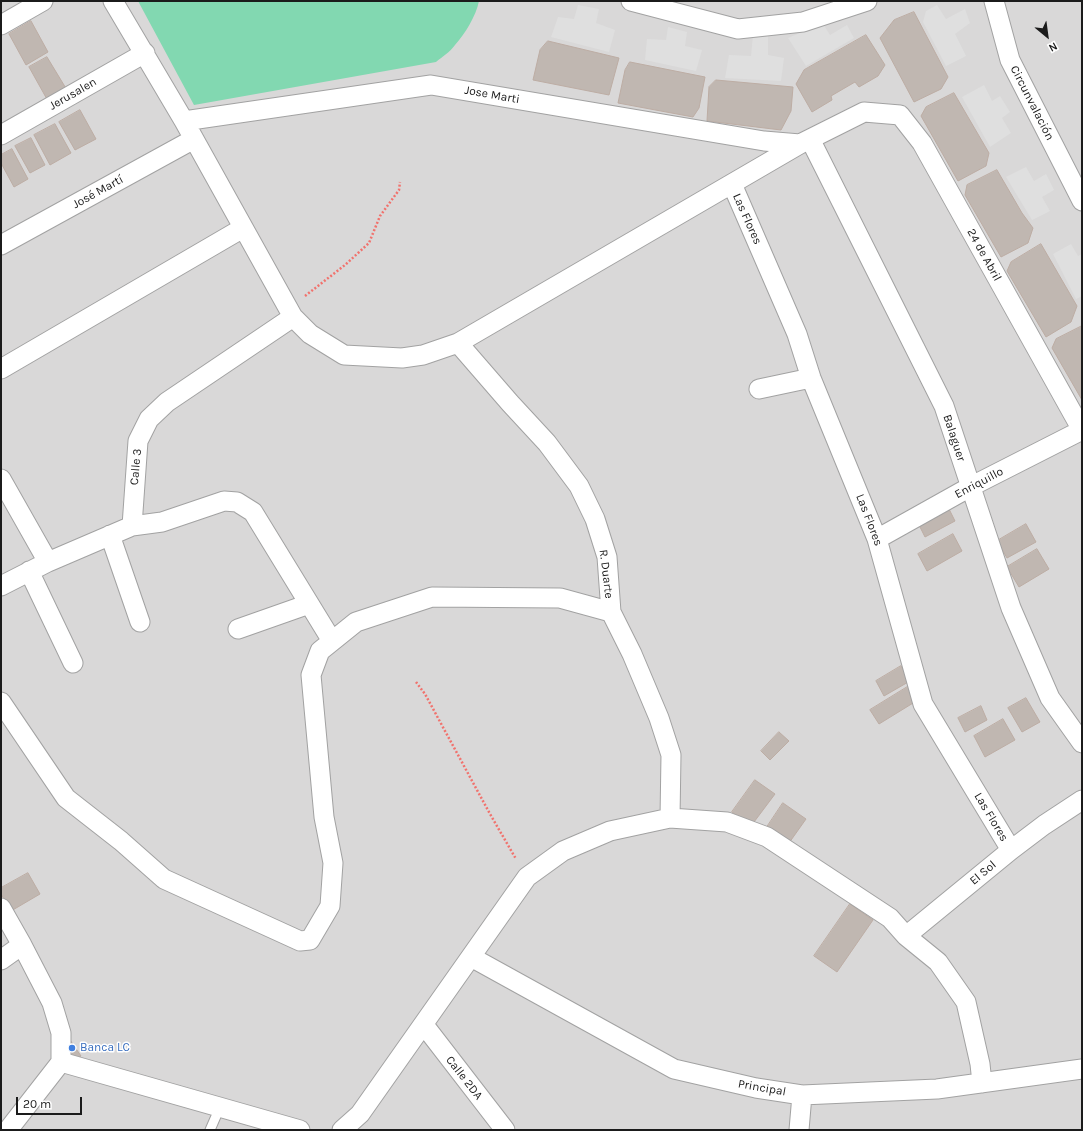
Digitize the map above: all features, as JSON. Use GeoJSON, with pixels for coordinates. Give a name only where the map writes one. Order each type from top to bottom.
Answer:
{"type":"FeatureCollection","features":[{"type":"Feature","properties":{"kind":"street"},"geometry":{"type":"LineString","coordinates":[[1,25],[43,1]]}},
{"type":"Feature","properties":{"kind":"street"},"geometry":{"type":"LineString","coordinates":[[114,1],[184,121],[289,310],[310,334],[344,355],[402,358],[423,355],[458,343],[805,142]]}},
{"type":"Feature","properties":{"kind":"street"},"geometry":{"type":"LineString","coordinates":[[631,1],[738,29],[804,22],[867,1]]}},
{"type":"Feature","properties":{"kind":"street","name":"Circunvalación"},"geometry":{"type":"LineString","coordinates":[[994,1],[1010,60],[1082,201]]}},
{"type":"Feature","properties":{"kind":"street","name":"Jerusalen"},"geometry":{"type":"LineString","coordinates":[[1,135],[145,53]]}},
{"type":"Feature","properties":{"kind":"street","name":"Jose Marti"},"geometry":{"type":"LineString","coordinates":[[184,121],[431,85],[764,141],[805,142]]}},
{"type":"Feature","properties":{"kind":"street","name":"24 de Abril"},"geometry":{"type":"LineString","coordinates":[[805,142],[864,112],[900,115],[922,143],[1082,430]]}},
{"type":"Feature","properties":{"kind":"street","name":"José Martí"},"geometry":{"type":"LineString","coordinates":[[1,245],[194,139]]}},
{"type":"Feature","properties":{"kind":"street","name":"Balaguer"},"geometry":{"type":"LineString","coordinates":[[805,142],[944,406],[1011,608],[1050,698],[1082,742]]}},
{"type":"Feature","properties":{"kind":"street","name":"Las Flores"},"geometry":{"type":"LineString","coordinates":[[732,184],[797,334],[811,378],[877,539],[923,704],[1011,850]]}},
{"type":"Feature","properties":{"kind":"street"},"geometry":{"type":"LineString","coordinates":[[1,369],[243,228]]}},
{"type":"Feature","properties":{"kind":"street","name":"Calle 3"},"geometry":{"type":"LineString","coordinates":[[132,526],[138,441],[149,419],[168,402],[289,310]]}},
{"type":"Feature","properties":{"kind":"street","name":"R. Duarte"},"geometry":{"type":"LineString","coordinates":[[458,343],[547,443],[579,486],[595,519],[607,557],[611,612],[632,654],[659,718],[671,755],[670,818]]}},
{"type":"Feature","properties":{"kind":"street"},"geometry":{"type":"LineString","coordinates":[[759,389],[811,378]]}},
{"type":"Feature","properties":{"kind":"street","name":"Enriquillo"},"geometry":{"type":"LineString","coordinates":[[877,539],[970,487],[1082,430]]}},
{"type":"Feature","properties":{"kind":"street"},"geometry":{"type":"LineString","coordinates":[[1,479],[48,562]]}},
{"type":"Feature","properties":{"kind":"street"},"geometry":{"type":"LineString","coordinates":[[1,586],[48,562],[132,526],[162,522],[224,501],[237,502],[253,512],[332,641]]}},
{"type":"Feature","properties":{"kind":"street"},"geometry":{"type":"LineString","coordinates":[[110,535],[140,622]]}},
{"type":"Feature","properties":{"kind":"street"},"geometry":{"type":"LineString","coordinates":[[29,571],[74,663]]}},
{"type":"Feature","properties":{"kind":"street"},"geometry":{"type":"LineString","coordinates":[[1,702],[66,798],[121,841],[164,879],[300,941],[310,940],[330,906],[333,862],[324,817],[311,675],[320,651],[356,622],[432,597],[560,598],[611,612]]}},
{"type":"Feature","properties":{"kind":"street"},"geometry":{"type":"LineString","coordinates":[[238,629],[309,604]]}},
{"type":"Feature","properties":{"kind":"street","name":"El Sol"},"geometry":{"type":"LineString","coordinates":[[906,936],[1011,850],[1044,825],[1082,800]]}},
{"type":"Feature","properties":{"kind":"street"},"geometry":{"type":"LineString","coordinates":[[342,1130],[360,1114],[527,877],[563,851],[610,831],[670,818],[727,822],[767,837],[890,918],[906,936],[938,962],[966,1002],[980,1064],[982,1083]]}},
{"type":"Feature","properties":{"kind":"street"},"geometry":{"type":"LineString","coordinates":[[1,908],[52,1003],[61,1033],[61,1062],[8,1130]]}},
{"type":"Feature","properties":{"kind":"street"},"geometry":{"type":"LineString","coordinates":[[1,960],[22,945]]}},
{"type":"Feature","properties":{"kind":"street","name":"Principal"},"geometry":{"type":"LineString","coordinates":[[471,957],[674,1069],[756,1088],[802,1095],[937,1089],[1082,1069]]}},
{"type":"Feature","properties":{"kind":"street","name":"Calle 2DA"},"geometry":{"type":"LineString","coordinates":[[424,1025],[505,1130]]}},
{"type":"Feature","properties":{"kind":"street"},"geometry":{"type":"LineString","coordinates":[[61,1062],[300,1130]]}},
{"type":"Feature","properties":{"kind":"street"},"geometry":{"type":"LineString","coordinates":[[799,1130],[802,1095]]}},
{"type":"Feature","properties":{"kind":"lane"},"geometry":{"type":"LineString","coordinates":[[210,1130],[220,1107]]}},
{"type":"Feature","properties":{"kind":"path"},"geometry":{"type":"LineString","coordinates":[[289,310],[345,265],[369,243],[380,216],[399,190],[400,182]]}},
{"type":"Feature","properties":{"kind":"path"},"geometry":{"type":"LineString","coordinates":[[416,682],[425,694],[490,814],[527,877]]}},
{"type":"Feature","properties":{"kind":"shaded area"},"geometry":{"type":"Polygon","coordinates":[[[1,1],[1082,1],[1082,1130],[1,1130],[1,1]]]}},
{"type":"Feature","properties":{"kind":"shaded area"},"geometry":{"type":"Polygon","coordinates":[[[578,5],[599,9],[596,23],[615,30],[609,52],[551,37],[558,17],[574,19],[578,5]]]}},
{"type":"Feature","properties":{"kind":"shaded area"},"geometry":{"type":"Polygon","coordinates":[[[937,5],[946,19],[965,9],[970,23],[955,34],[966,56],[946,66],[923,22],[926,11],[937,5]]]}},
{"type":"Feature","properties":{"kind":"shaded area"},"geometry":{"type":"Polygon","coordinates":[[[820,19],[830,35],[847,25],[854,38],[806,66],[788,38],[802,32],[820,19]]]}},
{"type":"Feature","properties":{"kind":"shaded area"},"geometry":{"type":"Polygon","coordinates":[[[668,27],[687,32],[685,46],[702,50],[696,71],[645,60],[647,39],[666,40],[668,27]]]}},
{"type":"Feature","properties":{"kind":"shaded area"},"geometry":{"type":"Polygon","coordinates":[[[768,33],[768,55],[784,58],[781,81],[725,78],[729,55],[751,56],[753,35],[768,33]]]}},
{"type":"Feature","properties":{"kind":"shaded area"},"geometry":{"type":"Polygon","coordinates":[[[984,85],[992,101],[1000,96],[1010,112],[1002,118],[1011,133],[990,147],[962,97],[984,85]]]}},
{"type":"Feature","properties":{"kind":"shaded area"},"geometry":{"type":"Polygon","coordinates":[[[1026,167],[1034,181],[1046,174],[1054,190],[1042,197],[1050,211],[1032,220],[1006,177],[1026,167]]]}},
{"type":"Feature","properties":{"kind":"shaded area"},"geometry":{"type":"Polygon","coordinates":[[[1071,244],[1078,256],[1082,254],[1082,296],[1076,299],[1053,254],[1071,244]]]}},
{"type":"Feature","properties":{"kind":"green space"},"geometry":{"type":"Polygon","coordinates":[[[138,1],[479,1],[473,19],[463,36],[451,50],[436,62],[194,105],[138,1]]]}},
{"type":"Feature","properties":{"kind":"building"},"geometry":{"type":"Polygon","coordinates":[[[914,12],[948,77],[941,89],[914,102],[880,38],[894,20],[914,12]]]}},
{"type":"Feature","properties":{"kind":"building"},"geometry":{"type":"Polygon","coordinates":[[[31,21],[48,52],[26,65],[9,34],[31,21]]]}},
{"type":"Feature","properties":{"kind":"building"},"geometry":{"type":"Polygon","coordinates":[[[866,35],[885,65],[878,76],[859,87],[855,82],[831,96],[832,100],[812,112],[796,84],[804,70],[866,35]]]}},
{"type":"Feature","properties":{"kind":"building"},"geometry":{"type":"Polygon","coordinates":[[[548,41],[619,58],[609,95],[533,80],[540,50],[548,41]]]}},
{"type":"Feature","properties":{"kind":"building"},"geometry":{"type":"Polygon","coordinates":[[[47,57],[67,90],[48,101],[29,67],[47,57]]]}},
{"type":"Feature","properties":{"kind":"building"},"geometry":{"type":"Polygon","coordinates":[[[630,62],[705,77],[699,108],[693,117],[618,103],[625,70],[630,62]]]}},
{"type":"Feature","properties":{"kind":"building"},"geometry":{"type":"Polygon","coordinates":[[[716,80],[793,87],[791,111],[781,130],[707,121],[709,87],[716,80]]]}},
{"type":"Feature","properties":{"kind":"building"},"geometry":{"type":"Polygon","coordinates":[[[954,93],[989,153],[986,166],[958,181],[921,116],[926,107],[954,93]]]}},
{"type":"Feature","properties":{"kind":"building"},"geometry":{"type":"Polygon","coordinates":[[[80,110],[96,139],[75,150],[59,122],[80,110]]]}},
{"type":"Feature","properties":{"kind":"building"},"geometry":{"type":"Polygon","coordinates":[[[55,124],[71,153],[50,165],[34,135],[55,124]]]}},
{"type":"Feature","properties":{"kind":"building"},"geometry":{"type":"Polygon","coordinates":[[[31,138],[45,165],[30,173],[15,146],[31,138]]]}},
{"type":"Feature","properties":{"kind":"building"},"geometry":{"type":"Polygon","coordinates":[[[12,149],[28,179],[14,187],[1,163],[1,155],[12,149]]]}},
{"type":"Feature","properties":{"kind":"building"},"geometry":{"type":"Polygon","coordinates":[[[997,170],[1022,213],[1033,228],[1028,243],[1001,257],[965,195],[967,185],[997,170]]]}},
{"type":"Feature","properties":{"kind":"building"},"geometry":{"type":"Polygon","coordinates":[[[1041,244],[1077,306],[1071,322],[1046,337],[1007,271],[1011,262],[1041,244]]]}},
{"type":"Feature","properties":{"kind":"building"},"geometry":{"type":"Polygon","coordinates":[[[1082,326],[1082,400],[1052,348],[1056,339],[1082,326]]]}},
{"type":"Feature","properties":{"kind":"building"},"geometry":{"type":"Polygon","coordinates":[[[947,505],[955,521],[925,537],[917,521],[947,505]]]}},
{"type":"Feature","properties":{"kind":"building"},"geometry":{"type":"Polygon","coordinates":[[[1026,524],[1036,542],[1007,558],[997,541],[1026,524]]]}},
{"type":"Feature","properties":{"kind":"building"},"geometry":{"type":"Polygon","coordinates":[[[953,534],[962,551],[927,571],[918,554],[953,534]]]}},
{"type":"Feature","properties":{"kind":"building"},"geometry":{"type":"Polygon","coordinates":[[[1037,549],[1049,569],[1019,587],[1007,567],[1037,549]]]}},
{"type":"Feature","properties":{"kind":"building"},"geometry":{"type":"Polygon","coordinates":[[[901,666],[910,681],[884,696],[876,681],[901,666]]]}},
{"type":"Feature","properties":{"kind":"building"},"geometry":{"type":"Polygon","coordinates":[[[909,686],[918,700],[879,724],[870,710],[909,686]]]}},
{"type":"Feature","properties":{"kind":"building"},"geometry":{"type":"Polygon","coordinates":[[[1026,698],[1040,722],[1022,732],[1008,708],[1026,698]]]}},
{"type":"Feature","properties":{"kind":"building"},"geometry":{"type":"Polygon","coordinates":[[[981,706],[987,720],[965,732],[958,718],[981,706]]]}},
{"type":"Feature","properties":{"kind":"building"},"geometry":{"type":"Polygon","coordinates":[[[1003,719],[1015,740],[985,757],[974,736],[1003,719]]]}},
{"type":"Feature","properties":{"kind":"building"},"geometry":{"type":"Polygon","coordinates":[[[779,732],[789,741],[770,760],[761,751],[779,732]]]}},
{"type":"Feature","properties":{"kind":"building"},"geometry":{"type":"Polygon","coordinates":[[[755,780],[775,794],[751,826],[732,812],[755,780]]]}},
{"type":"Feature","properties":{"kind":"building"},"geometry":{"type":"Polygon","coordinates":[[[783,803],[806,819],[789,843],[767,827],[783,803]]]}},
{"type":"Feature","properties":{"kind":"building"},"geometry":{"type":"Polygon","coordinates":[[[28,873],[40,894],[11,911],[1,894],[1,888],[28,873]]]}},
{"type":"Feature","properties":{"kind":"building"},"geometry":{"type":"Polygon","coordinates":[[[850,904],[873,920],[837,972],[814,956],[850,904]]]}},
{"type":"Feature","properties":{"kind":"building","name":"Banca LC"},"geometry":{"type":"Polygon","coordinates":[[[68,1037],[81,1056],[76,1059],[63,1040],[68,1037]]]}},
{"type":"Feature","properties":{"kind":"place","name":"Banca LC"},"geometry":{"type":"Point","coordinates":[72,1048]}}]}
